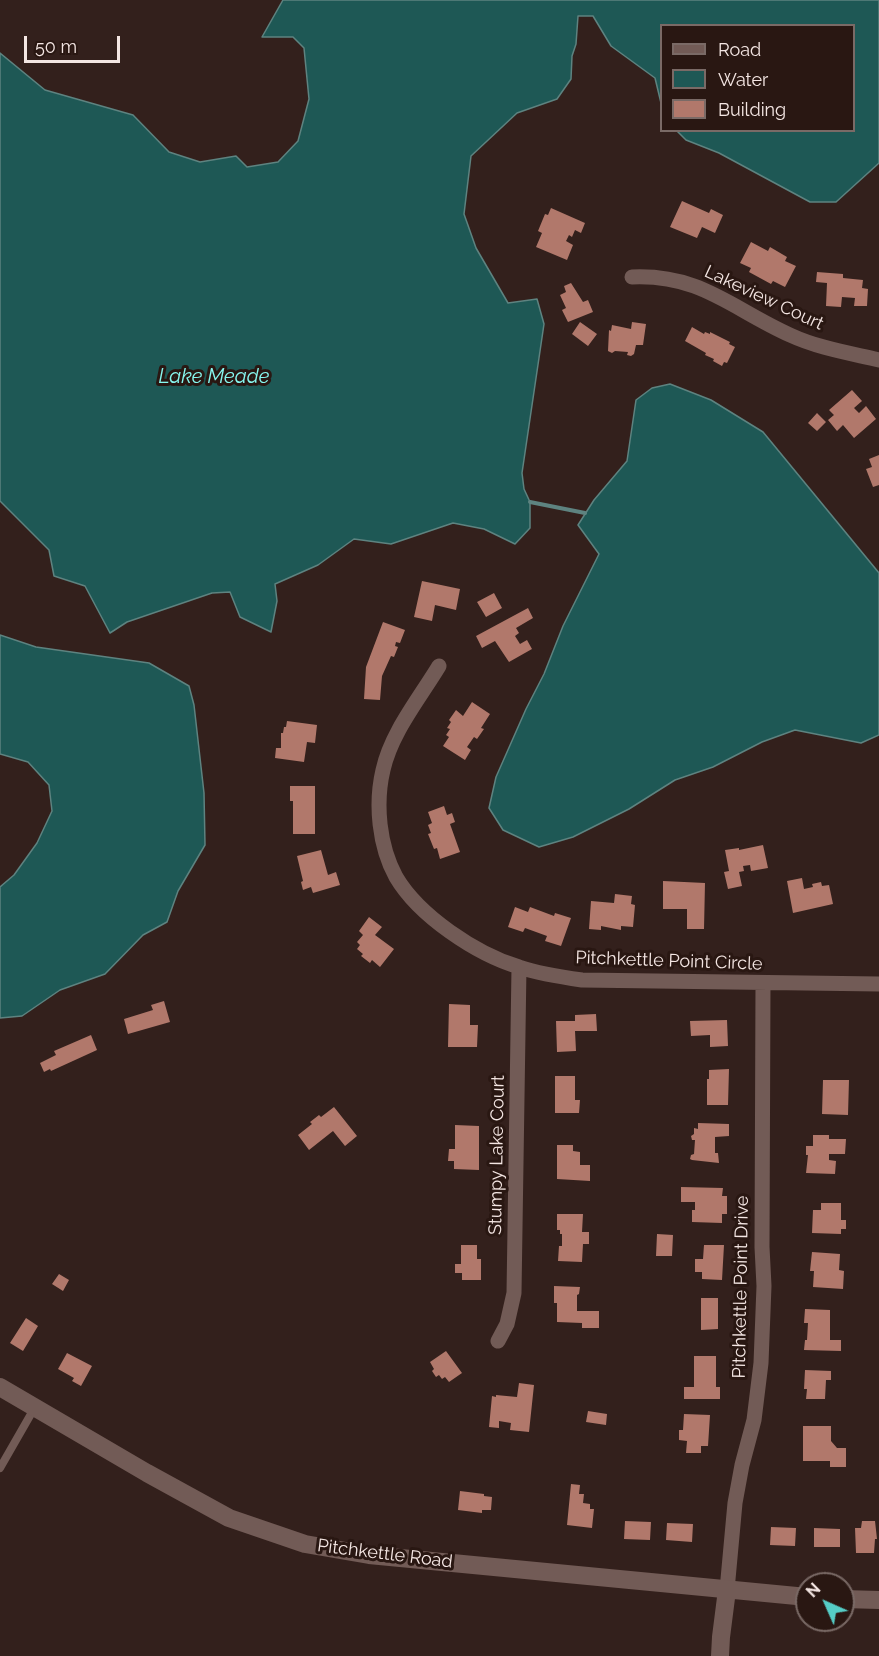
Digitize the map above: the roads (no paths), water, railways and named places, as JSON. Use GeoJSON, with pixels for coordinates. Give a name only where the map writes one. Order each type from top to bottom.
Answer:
{"type":"FeatureCollection","features":[{"type":"Feature","properties":{"kind":"main road","name":"Pitchkettle Road"},"geometry":{"type":"LineString","coordinates":[[0,1387],[229,1518],[305,1544],[369,1555],[795,1596]]}},
{"type":"Feature","properties":{"kind":"main road"},"geometry":{"type":"LineString","coordinates":[[720,1656],[727,1590]]}},
{"type":"Feature","properties":{"kind":"main road"},"geometry":{"type":"LineString","coordinates":[[855,1599],[879,1600]]}},
{"type":"Feature","properties":{"kind":"street","name":"Lakeview Court"},"geometry":{"type":"LineString","coordinates":[[632,277],[655,276],[673,279],[699,288],[792,336],[821,347],[879,360]]}},
{"type":"Feature","properties":{"kind":"street","name":"Pitchkettle Point Circle"},"geometry":{"type":"LineString","coordinates":[[439,666],[396,735],[383,769],[379,806],[384,845],[397,877],[423,909],[468,943],[499,960],[519,967],[551,975],[594,981],[879,984]]}},
{"type":"Feature","properties":{"kind":"street","name":"Stumpy Lake Court"},"geometry":{"type":"LineString","coordinates":[[498,1341],[507,1324],[514,1293],[519,967]]}},
{"type":"Feature","properties":{"kind":"street","name":"Pitchkettle Point Drive"},"geometry":{"type":"LineString","coordinates":[[727,1590],[735,1503],[754,1420],[762,1343],[763,983]]}},
{"type":"Feature","properties":{"kind":"lane"},"geometry":{"type":"LineString","coordinates":[[0,1468],[35,1407]]}},
{"type":"Feature","properties":{"kind":"water","name":"Lake Meade"},"geometry":{"type":"Polygon","coordinates":[[[283,0],[879,0],[879,163],[836,202],[810,202],[719,153],[686,140],[678,132],[855,132],[855,24],[660,24],[660,99],[655,78],[611,46],[593,16],[578,16],[571,79],[557,99],[517,113],[471,156],[464,214],[476,248],[508,303],[537,299],[544,324],[522,473],[524,489],[530,502],[530,528],[515,544],[484,529],[453,523],[391,544],[354,539],[318,565],[275,584],[277,601],[271,632],[240,617],[230,592],[212,593],[127,622],[110,633],[85,586],[54,576],[49,550],[0,501],[0,53],[45,90],[133,115],[169,152],[200,162],[236,156],[247,167],[278,162],[298,141],[309,99],[304,48],[293,37],[262,37],[283,0]]]}},
{"type":"Feature","properties":{"kind":"water"},"geometry":{"type":"Polygon","coordinates":[[[670,384],[711,400],[763,432],[879,573],[879,735],[861,743],[795,730],[762,742],[713,767],[675,780],[629,809],[573,837],[539,847],[503,830],[489,808],[496,777],[544,674],[563,626],[599,554],[578,525],[594,500],[627,461],[636,400],[652,388],[670,384]]]}},
{"type":"Feature","properties":{"kind":"water"},"geometry":{"type":"Polygon","coordinates":[[[0,635],[36,647],[149,663],[189,686],[194,705],[204,793],[205,845],[178,891],[167,922],[143,935],[105,974],[60,990],[22,1016],[0,1018],[0,887],[14,875],[37,843],[52,811],[49,785],[28,762],[0,754],[0,635]]]}},
{"type":"Feature","properties":{"kind":"waterway"},"geometry":{"type":"LineString","coordinates":[[530,502],[585,513]]}}]}
